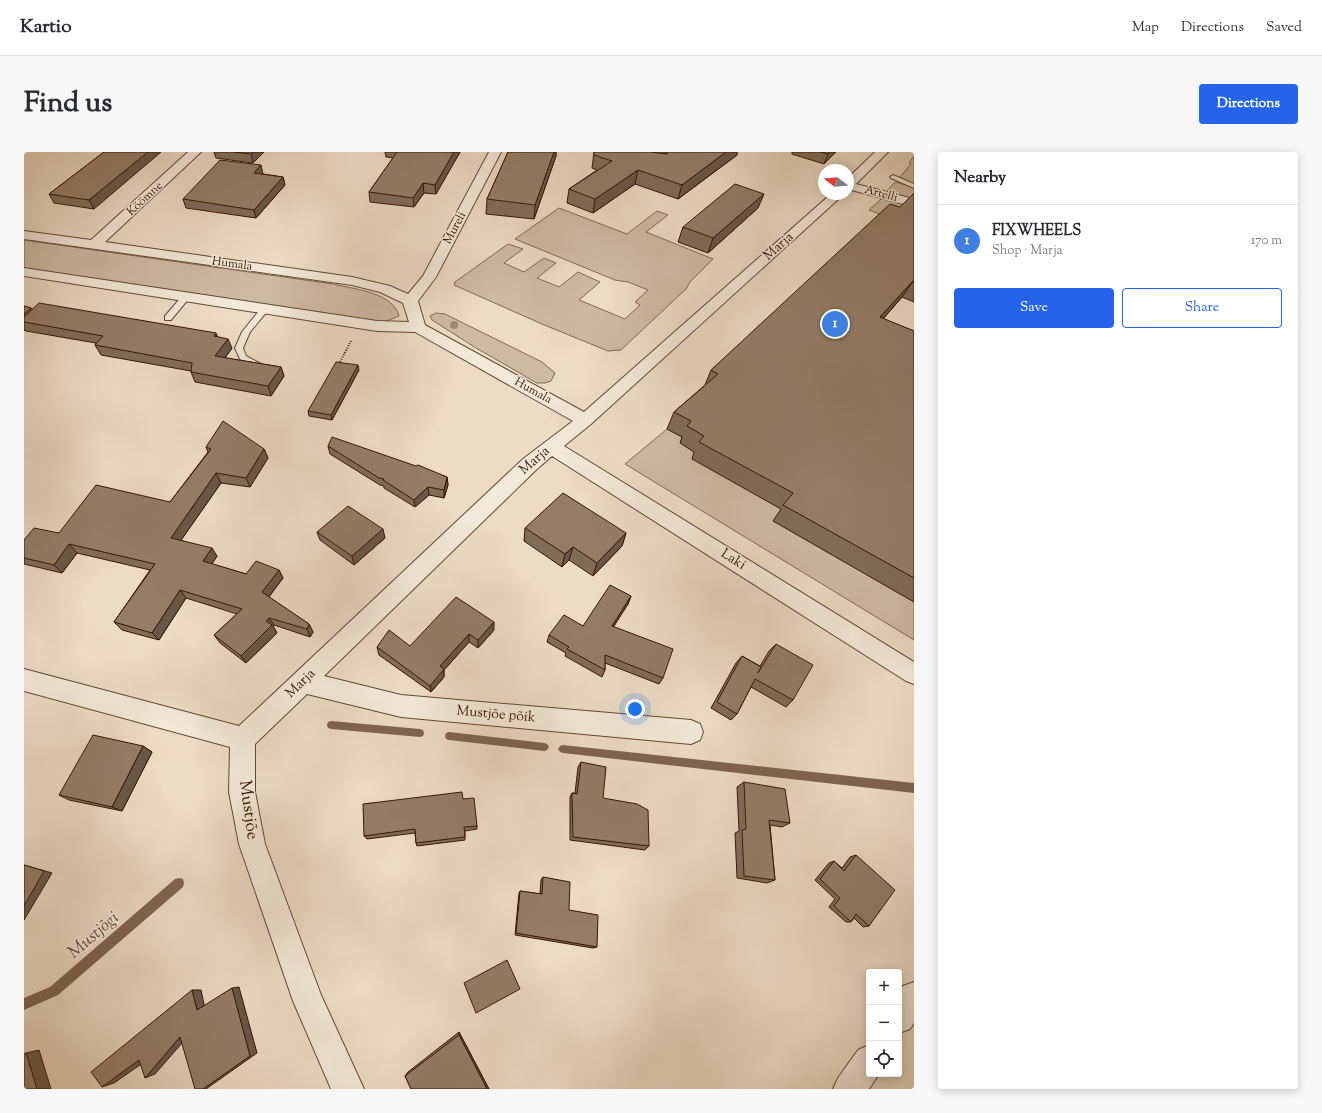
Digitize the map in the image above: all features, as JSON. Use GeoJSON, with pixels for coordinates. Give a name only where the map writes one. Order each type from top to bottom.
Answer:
{"type":"FeatureCollection","features":[{"type":"Feature","properties":{"kind":"street","name":"Köömne"},"geometry":{"type":"LineString","coordinates":[[94,245],[195,152]]}},
{"type":"Feature","properties":{"kind":"street","name":"Mureli"},"geometry":{"type":"LineString","coordinates":[[410,302],[429,277],[496,152]]}},
{"type":"Feature","properties":{"kind":"street"},"geometry":{"type":"LineString","coordinates":[[854,179],[882,152]]}},
{"type":"Feature","properties":{"kind":"street","name":"Artelli"},"geometry":{"type":"LineString","coordinates":[[854,187],[914,203]]}},
{"type":"Feature","properties":{"kind":"street","name":"Marja"},"geometry":{"type":"LineString","coordinates":[[243,739],[530,464],[585,420],[831,200]]}},
{"type":"Feature","properties":{"kind":"street","name":"Humala"},"geometry":{"type":"LineString","coordinates":[[24,235],[352,282],[386,289],[410,302]]}},
{"type":"Feature","properties":{"kind":"street","name":"Humala"},"geometry":{"type":"LineString","coordinates":[[24,272],[186,298],[377,326],[418,327],[585,420]]}},
{"type":"Feature","properties":{"kind":"street"},"geometry":{"type":"LineString","coordinates":[[410,302],[418,327]]}},
{"type":"Feature","properties":{"kind":"street","name":"Laki"},"geometry":{"type":"LineString","coordinates":[[551,447],[914,674]]}},
{"type":"Feature","properties":{"kind":"street"},"geometry":{"type":"LineString","coordinates":[[24,680],[243,739]]}},
{"type":"Feature","properties":{"kind":"street","name":"Mustjõe põik"},"geometry":{"type":"LineString","coordinates":[[303,682],[401,706],[691,732]]}},
{"type":"Feature","properties":{"kind":"street","name":"Mustjõe"},"geometry":{"type":"LineString","coordinates":[[243,739],[242,792],[252,844],[308,1001],[348,1089]]}},
{"type":"Feature","properties":{"kind":"street"},"geometry":{"type":"LineString","coordinates":[[902,1014],[914,997]]}},
{"type":"Feature","properties":{"kind":"street"},"geometry":{"type":"LineString","coordinates":[[849,1089],[866,1065]]}},
{"type":"Feature","properties":{"kind":"lane"},"geometry":{"type":"LineString","coordinates":[[893,177],[914,186]]}},
{"type":"Feature","properties":{"kind":"lane"},"geometry":{"type":"LineString","coordinates":[[168,318],[186,298]]}},
{"type":"Feature","properties":{"kind":"lane"},"geometry":{"type":"LineString","coordinates":[[258,366],[243,357],[239,348],[248,329],[265,309]]}},
{"type":"Feature","properties":{"kind":"shaded area"},"geometry":{"type":"Polygon","coordinates":[[[914,156],[914,184],[901,178],[901,176],[911,164],[909,163],[914,156]]]}},
{"type":"Feature","properties":{"kind":"shaded area"},"geometry":{"type":"Polygon","coordinates":[[[895,182],[914,187],[914,200],[887,191],[895,182]]]}},
{"type":"Feature","properties":{"kind":"shaded area"},"geometry":{"type":"Polygon","coordinates":[[[882,198],[914,207],[895,220],[869,210],[882,198]]]}},
{"type":"Feature","properties":{"kind":"shaded area"},"geometry":{"type":"Polygon","coordinates":[[[559,208],[627,234],[657,211],[668,215],[646,232],[713,259],[690,282],[686,289],[621,350],[608,351],[454,285],[455,282],[508,244],[523,249],[504,263],[524,272],[544,258],[556,263],[537,278],[559,287],[578,272],[600,282],[579,300],[625,319],[640,305],[635,302],[648,290],[628,282],[615,280],[515,239],[559,208]]]}},
{"type":"Feature","properties":{"kind":"shaded area"},"geometry":{"type":"Polygon","coordinates":[[[24,240],[333,284],[361,290],[381,297],[395,308],[399,316],[384,322],[24,268],[24,240]]]}},
{"type":"Feature","properties":{"kind":"shaded area"},"geometry":{"type":"Polygon","coordinates":[[[436,313],[445,314],[542,362],[555,373],[551,381],[537,383],[476,348],[432,320],[430,316],[436,313]]]}},
{"type":"Feature","properties":{"kind":"shaded area"},"geometry":{"type":"Polygon","coordinates":[[[667,429],[684,438],[697,453],[783,508],[914,602],[914,640],[625,464],[667,429]]]}},
{"type":"Feature","properties":{"kind":"building"},"geometry":{"type":"Polygon","coordinates":[[[104,152],[148,152],[89,200],[49,194],[104,152]]]}},
{"type":"Feature","properties":{"kind":"building"},"geometry":{"type":"Polygon","coordinates":[[[233,152],[253,152],[251,154],[233,152]]]}},
{"type":"Feature","properties":{"kind":"building"},"geometry":{"type":"Polygon","coordinates":[[[397,152],[454,152],[435,185],[423,183],[413,198],[369,192],[397,152]]]}},
{"type":"Feature","properties":{"kind":"building"},"geometry":{"type":"Polygon","coordinates":[[[508,152],[554,152],[535,205],[487,199],[508,152]]]}},
{"type":"Feature","properties":{"kind":"building"},"geometry":{"type":"Polygon","coordinates":[[[594,152],[651,152],[667,154],[667,152],[726,152],[682,185],[638,170],[595,199],[569,189],[612,161],[594,155],[594,152]]]}},
{"type":"Feature","properties":{"kind":"building"},"geometry":{"type":"Polygon","coordinates":[[[220,160],[261,165],[254,173],[283,177],[254,210],[183,199],[220,160]]]}},
{"type":"Feature","properties":{"kind":"building"},"geometry":{"type":"Polygon","coordinates":[[[735,184],[764,194],[713,238],[683,227],[735,184]]]}},
{"type":"Feature","properties":{"kind":"building"},"geometry":{"type":"Polygon","coordinates":[[[914,193],[914,280],[880,317],[914,331],[914,578],[783,505],[793,493],[699,442],[704,436],[687,426],[691,421],[674,412],[718,374],[711,370],[890,204],[900,207],[914,193]]]}},
{"type":"Feature","properties":{"kind":"building"},"geometry":{"type":"Polygon","coordinates":[[[39,303],[216,333],[214,336],[228,339],[215,356],[281,367],[268,386],[191,372],[192,363],[95,345],[103,336],[24,322],[24,317],[39,303]]]}},
{"type":"Feature","properties":{"kind":"building"},"geometry":{"type":"Polygon","coordinates":[[[24,306],[31,308],[24,314],[24,306]]]}},
{"type":"Feature","properties":{"kind":"building"},"geometry":{"type":"Polygon","coordinates":[[[336,362],[358,365],[331,415],[308,411],[336,362]]]}},
{"type":"Feature","properties":{"kind":"building"},"geometry":{"type":"Polygon","coordinates":[[[223,421],[264,449],[246,478],[216,473],[171,538],[212,548],[203,561],[246,574],[256,561],[279,570],[262,592],[309,624],[307,629],[269,618],[266,621],[272,625],[241,656],[214,635],[242,609],[180,590],[152,633],[114,622],[155,564],[69,544],[54,565],[24,558],[24,540],[34,528],[59,533],[96,485],[170,502],[211,449],[206,447],[223,421]]]}},
{"type":"Feature","properties":{"kind":"building"},"geometry":{"type":"Polygon","coordinates":[[[332,437],[416,466],[418,465],[447,477],[444,490],[428,487],[414,500],[383,480],[384,479],[379,478],[328,446],[332,437]]]}},
{"type":"Feature","properties":{"kind":"building"},"geometry":{"type":"Polygon","coordinates":[[[563,493],[626,533],[597,563],[573,547],[565,554],[525,528],[563,493]]]}},
{"type":"Feature","properties":{"kind":"building"},"geometry":{"type":"Polygon","coordinates":[[[348,506],[383,529],[352,556],[317,532],[348,506]]]}},
{"type":"Feature","properties":{"kind":"building"},"geometry":{"type":"Polygon","coordinates":[[[610,585],[631,596],[612,626],[673,649],[663,678],[605,655],[605,670],[567,649],[569,647],[549,635],[564,615],[583,626],[610,585]]]}},
{"type":"Feature","properties":{"kind":"building"},"geometry":{"type":"Polygon","coordinates":[[[456,597],[494,622],[478,640],[469,634],[440,666],[444,669],[430,686],[377,647],[389,630],[410,646],[456,597]]]}},
{"type":"Feature","properties":{"kind":"building"},"geometry":{"type":"Polygon","coordinates":[[[776,644],[813,665],[793,700],[755,679],[737,714],[717,702],[742,656],[761,667],[758,673],[776,644]]]}},
{"type":"Feature","properties":{"kind":"building"},"geometry":{"type":"Polygon","coordinates":[[[93,735],[143,746],[112,807],[59,795],[93,735]]]}},
{"type":"Feature","properties":{"kind":"building"},"geometry":{"type":"Polygon","coordinates":[[[581,762],[606,767],[603,798],[637,804],[648,810],[649,846],[573,837],[572,793],[577,794],[581,762]]]}},
{"type":"Feature","properties":{"kind":"building"},"geometry":{"type":"Polygon","coordinates":[[[744,782],[785,789],[790,823],[769,820],[775,880],[744,876],[742,830],[746,829],[744,782]]]}},
{"type":"Feature","properties":{"kind":"building"},"geometry":{"type":"Polygon","coordinates":[[[462,792],[463,799],[474,798],[477,826],[464,827],[465,837],[416,843],[415,829],[364,836],[363,804],[462,792]]]}},
{"type":"Feature","properties":{"kind":"building"},"geometry":{"type":"Polygon","coordinates":[[[856,855],[895,890],[869,926],[856,914],[851,922],[834,906],[840,898],[820,879],[834,861],[844,871],[856,855]]]}},
{"type":"Feature","properties":{"kind":"building"},"geometry":{"type":"Polygon","coordinates":[[[24,865],[44,871],[24,906],[24,865]]]}},
{"type":"Feature","properties":{"kind":"building"},"geometry":{"type":"Polygon","coordinates":[[[543,877],[570,882],[569,910],[598,915],[597,947],[516,933],[520,891],[542,894],[543,877]]]}},
{"type":"Feature","properties":{"kind":"building"},"geometry":{"type":"Polygon","coordinates":[[[507,960],[520,989],[476,1013],[464,983],[507,960]]]}},
{"type":"Feature","properties":{"kind":"building"},"geometry":{"type":"Polygon","coordinates":[[[232,988],[250,1056],[203,1089],[195,1089],[180,1037],[145,1078],[139,1060],[102,1087],[91,1072],[192,990],[197,1010],[232,988]]]}},
{"type":"Feature","properties":{"kind":"building"},"geometry":{"type":"Polygon","coordinates":[[[459,1035],[487,1089],[411,1089],[405,1076],[459,1035]]]}},
{"type":"Feature","properties":{"kind":"building"},"geometry":{"type":"Polygon","coordinates":[[[26,1053],[37,1089],[24,1089],[24,1054],[26,1053]]]}},
{"type":"Feature","properties":{"kind":"waterway"},"geometry":{"type":"LineString","coordinates":[[331,725],[420,733]]}},
{"type":"Feature","properties":{"kind":"waterway"},"geometry":{"type":"LineString","coordinates":[[449,736],[544,747]]}},
{"type":"Feature","properties":{"kind":"waterway"},"geometry":{"type":"LineString","coordinates":[[563,749],[914,788]]}},
{"type":"Feature","properties":{"kind":"waterway","name":"Mustjõgi"},"geometry":{"type":"LineString","coordinates":[[24,1004],[54,991],[179,883]]}},
{"type":"Feature","properties":{"kind":"place","name":"FIXWHEELS"},"geometry":{"type":"Point","coordinates":[835,324]}}]}
